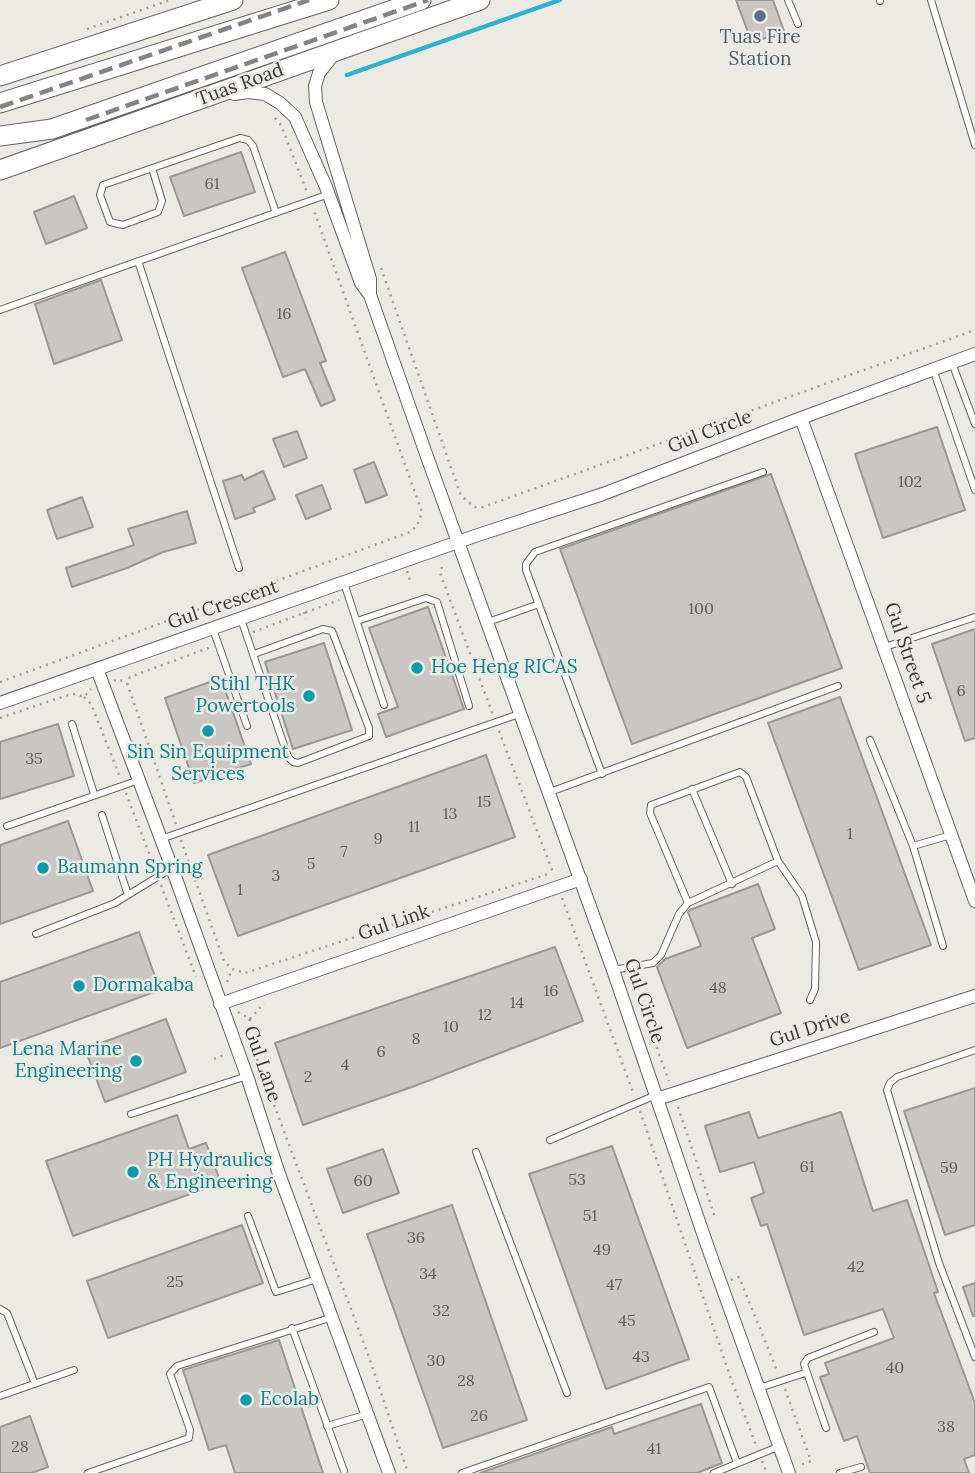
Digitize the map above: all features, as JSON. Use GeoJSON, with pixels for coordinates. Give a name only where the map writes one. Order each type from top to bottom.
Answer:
{"type":"FeatureCollection","features":[{"type":"Feature","properties":{"kind":"main road"},"geometry":{"type":"LineString","coordinates":[[0,76],[233,0]]}},
{"type":"Feature","properties":{"kind":"main road"},"geometry":{"type":"LineString","coordinates":[[0,103],[329,0]]}},
{"type":"Feature","properties":{"kind":"main road","name":"Tuas Road"},"geometry":{"type":"LineString","coordinates":[[4,136],[52,129],[421,0]]}},
{"type":"Feature","properties":{"kind":"main road","name":"Tuas Road"},"geometry":{"type":"LineString","coordinates":[[0,170],[480,0]]}},
{"type":"Feature","properties":{"kind":"street","name":"Gul Circle"},"geometry":{"type":"LineString","coordinates":[[342,47],[324,64],[316,82],[315,95],[370,279],[370,295]]}},
{"type":"Feature","properties":{"kind":"street","name":"Gul Circle"},"geometry":{"type":"LineString","coordinates":[[206,98],[257,92],[280,103],[295,117],[329,194],[361,283],[370,295],[550,792],[789,1473]]}},
{"type":"Feature","properties":{"kind":"street","name":"Gul Circle"},"geometry":{"type":"LineString","coordinates":[[458,542],[603,494],[975,354]]}},
{"type":"Feature","properties":{"kind":"street","name":"Gul Street 5"},"geometry":{"type":"LineString","coordinates":[[801,418],[975,901]]}},
{"type":"Feature","properties":{"kind":"street","name":"Gul Crescent"},"geometry":{"type":"LineString","coordinates":[[0,703],[458,542]]}},
{"type":"Feature","properties":{"kind":"street","name":"Gul Lane"},"geometry":{"type":"LineString","coordinates":[[97,669],[172,869],[247,1076],[269,1146],[389,1473]]}},
{"type":"Feature","properties":{"kind":"street","name":"Gul Link"},"geometry":{"type":"LineString","coordinates":[[220,1004],[581,879]]}},
{"type":"Feature","properties":{"kind":"street","name":"Gul Drive"},"geometry":{"type":"LineString","coordinates":[[657,1097],[975,996]]}},
{"type":"Feature","properties":{"kind":"lane"},"geometry":{"type":"LineString","coordinates":[[788,0],[798,24]]}},
{"type":"Feature","properties":{"kind":"lane"},"geometry":{"type":"LineString","coordinates":[[931,0],[974,134],[975,145]]}},
{"type":"Feature","properties":{"kind":"lane"},"geometry":{"type":"LineString","coordinates":[[152,168],[162,201],[158,212],[124,225],[110,222],[100,195],[101,187],[152,168],[237,139],[245,139],[253,146],[276,213]]}},
{"type":"Feature","properties":{"kind":"lane"},"geometry":{"type":"LineString","coordinates":[[0,310],[344,190]]}},
{"type":"Feature","properties":{"kind":"lane"},"geometry":{"type":"LineString","coordinates":[[138,261],[239,568]]}},
{"type":"Feature","properties":{"kind":"lane"},"geometry":{"type":"LineString","coordinates":[[952,363],[975,424]]}},
{"type":"Feature","properties":{"kind":"lane"},"geometry":{"type":"LineString","coordinates":[[933,369],[975,490]]}},
{"type":"Feature","properties":{"kind":"lane"},"geometry":{"type":"LineString","coordinates":[[602,774],[526,564],[535,552],[763,472]]}},
{"type":"Feature","properties":{"kind":"lane"},"geometry":{"type":"LineString","coordinates":[[344,583],[384,705]]}},
{"type":"Feature","properties":{"kind":"lane"},"geometry":{"type":"LineString","coordinates":[[357,621],[426,598],[437,602],[469,706]]}},
{"type":"Feature","properties":{"kind":"lane"},"geometry":{"type":"LineString","coordinates":[[488,622],[539,604]]}},
{"type":"Feature","properties":{"kind":"lane"},"geometry":{"type":"LineString","coordinates":[[885,648],[975,617]]}},
{"type":"Feature","properties":{"kind":"lane"},"geometry":{"type":"LineString","coordinates":[[241,619],[288,757],[293,762],[298,763],[369,736],[369,728],[332,631],[323,629],[254,654]]}},
{"type":"Feature","properties":{"kind":"lane"},"geometry":{"type":"LineString","coordinates":[[212,629],[247,726]]}},
{"type":"Feature","properties":{"kind":"lane"},"geometry":{"type":"LineString","coordinates":[[550,792],[838,686]]}},
{"type":"Feature","properties":{"kind":"lane"},"geometry":{"type":"LineString","coordinates":[[161,839],[521,713]]}},
{"type":"Feature","properties":{"kind":"lane"},"geometry":{"type":"LineString","coordinates":[[72,724],[94,794]]}},
{"type":"Feature","properties":{"kind":"lane"},"geometry":{"type":"LineString","coordinates":[[870,740],[913,846],[943,946]]}},
{"type":"Feature","properties":{"kind":"lane"},"geometry":{"type":"LineString","coordinates":[[688,903],[650,813],[651,805],[740,772],[746,777],[778,860],[802,896],[816,942],[815,989],[810,1000]]}},
{"type":"Feature","properties":{"kind":"lane"},"geometry":{"type":"LineString","coordinates":[[7,826],[139,780]]}},
{"type":"Feature","properties":{"kind":"lane"},"geometry":{"type":"LineString","coordinates":[[692,789],[732,884]]}},
{"type":"Feature","properties":{"kind":"lane"},"geometry":{"type":"LineString","coordinates":[[102,815],[128,895]]}},
{"type":"Feature","properties":{"kind":"lane"},"geometry":{"type":"LineString","coordinates":[[913,846],[951,835]]}},
{"type":"Feature","properties":{"kind":"lane"},"geometry":{"type":"LineString","coordinates":[[614,970],[653,963],[661,955],[679,914],[688,903],[778,860]]}},
{"type":"Feature","properties":{"kind":"lane"},"geometry":{"type":"LineString","coordinates":[[36,934],[115,903],[172,869]]}},
{"type":"Feature","properties":{"kind":"lane"},"geometry":{"type":"LineString","coordinates":[[975,1050],[897,1077],[887,1090],[939,1263],[975,1357]]}},
{"type":"Feature","properties":{"kind":"lane"},"geometry":{"type":"LineString","coordinates":[[131,1114],[247,1076]]}},
{"type":"Feature","properties":{"kind":"lane"},"geometry":{"type":"LineString","coordinates":[[550,1140],[657,1097]]}},
{"type":"Feature","properties":{"kind":"lane"},"geometry":{"type":"LineString","coordinates":[[476,1152],[567,1393]]}},
{"type":"Feature","properties":{"kind":"lane"},"geometry":{"type":"LineString","coordinates":[[248,1216],[276,1292],[319,1278]]}},
{"type":"Feature","properties":{"kind":"lane"},"geometry":{"type":"LineString","coordinates":[[0,1309],[7,1312],[35,1384]]}},
{"type":"Feature","properties":{"kind":"lane"},"geometry":{"type":"LineString","coordinates":[[88,1473],[189,1438],[190,1430],[170,1374],[177,1366],[333,1317]]}},
{"type":"Feature","properties":{"kind":"lane"},"geometry":{"type":"LineString","coordinates":[[292,1328],[344,1471]]}},
{"type":"Feature","properties":{"kind":"lane"},"geometry":{"type":"LineString","coordinates":[[827,1429],[804,1364],[808,1358],[874,1332]]}},
{"type":"Feature","properties":{"kind":"lane"},"geometry":{"type":"LineString","coordinates":[[0,1396],[74,1370]]}},
{"type":"Feature","properties":{"kind":"lane"},"geometry":{"type":"LineString","coordinates":[[760,1388],[805,1373]]}},
{"type":"Feature","properties":{"kind":"lane"},"geometry":{"type":"LineString","coordinates":[[462,1473],[709,1387],[737,1463]]}},
{"type":"Feature","properties":{"kind":"lane"},"geometry":{"type":"LineString","coordinates":[[327,1426],[368,1414]]}},
{"type":"Feature","properties":{"kind":"lane"},"geometry":{"type":"LineString","coordinates":[[713,1473],[780,1446]]}},
{"type":"Feature","properties":{"kind":"lane"},"geometry":{"type":"LineString","coordinates":[[839,1473],[861,1467]]}},
{"type":"Feature","properties":{"kind":"path"},"geometry":{"type":"LineString","coordinates":[[85,30],[170,0]]}},
{"type":"Feature","properties":{"kind":"path"},"geometry":{"type":"LineString","coordinates":[[0,682],[411,533],[417,526],[422,512],[311,201],[281,125],[270,114]]}},
{"type":"Feature","properties":{"kind":"path"},"geometry":{"type":"LineString","coordinates":[[379,260],[461,496],[475,507],[483,507],[975,330]]}},
{"type":"Feature","properties":{"kind":"path"},"geometry":{"type":"LineString","coordinates":[[442,567],[440,573],[637,1103],[732,1382],[767,1473]]}},
{"type":"Feature","properties":{"kind":"path"},"geometry":{"type":"LineString","coordinates":[[247,634],[349,596]]}},
{"type":"Feature","properties":{"kind":"path"},"geometry":{"type":"LineString","coordinates":[[218,644],[130,677],[127,683],[224,961],[232,969],[245,973],[552,872]]}},
{"type":"Feature","properties":{"kind":"path"},"geometry":{"type":"LineString","coordinates":[[0,718],[68,695],[84,697],[89,690],[118,679],[127,683]]}},
{"type":"Feature","properties":{"kind":"path"},"geometry":{"type":"LineString","coordinates":[[232,969],[227,982],[233,1000],[238,1013],[250,1018],[247,1033],[369,1357],[408,1473]]}},
{"type":"Feature","properties":{"kind":"building","name":"Tuas Fire Station"},"geometry":{"type":"Polygon","coordinates":[[[736,0],[773,0],[784,31],[752,43],[736,0]]]}},
{"type":"Feature","properties":{"kind":"building"},"geometry":{"type":"Polygon","coordinates":[[[241,152],[255,192],[184,216],[170,177],[241,152]]]}},
{"type":"Feature","properties":{"kind":"building"},"geometry":{"type":"Polygon","coordinates":[[[74,196],[87,228],[46,244],[34,212],[74,196]]]}},
{"type":"Feature","properties":{"kind":"building"},"geometry":{"type":"Polygon","coordinates":[[[285,252],[326,361],[320,363],[335,400],[321,406],[305,369],[283,377],[242,268],[285,252]]]}},
{"type":"Feature","properties":{"kind":"building"},"geometry":{"type":"Polygon","coordinates":[[[101,280],[122,340],[54,364],[35,304],[101,280]]]}},
{"type":"Feature","properties":{"kind":"building"},"geometry":{"type":"Polygon","coordinates":[[[937,427],[965,510],[883,538],[855,454],[937,427]]]}},
{"type":"Feature","properties":{"kind":"building"},"geometry":{"type":"Polygon","coordinates":[[[297,431],[307,458],[284,467],[273,439],[297,431]]]}},
{"type":"Feature","properties":{"kind":"building"},"geometry":{"type":"Polygon","coordinates":[[[374,462],[387,495],[366,503],[354,470],[374,462]]]}},
{"type":"Feature","properties":{"kind":"building"},"geometry":{"type":"Polygon","coordinates":[[[263,471],[275,499],[253,508],[255,512],[235,519],[223,481],[242,475],[244,480],[263,471]]]}},
{"type":"Feature","properties":{"kind":"building"},"geometry":{"type":"Polygon","coordinates":[[[771,474],[842,668],[632,744],[560,549],[771,474]]]}},
{"type":"Feature","properties":{"kind":"building"},"geometry":{"type":"Polygon","coordinates":[[[322,485],[331,509],[306,519],[296,495],[322,485]]]}},
{"type":"Feature","properties":{"kind":"building"},"geometry":{"type":"Polygon","coordinates":[[[82,497],[93,527],[57,539],[47,510],[82,497]]]}},
{"type":"Feature","properties":{"kind":"building"},"geometry":{"type":"Polygon","coordinates":[[[187,511],[196,543],[163,552],[72,587],[66,568],[134,545],[128,529],[187,511]]]}},
{"type":"Feature","properties":{"kind":"building","name":"Hoe Heng RICAS"},"geometry":{"type":"Polygon","coordinates":[[[428,607],[464,709],[386,737],[378,714],[398,707],[369,628],[428,607]]]}},
{"type":"Feature","properties":{"kind":"building"},"geometry":{"type":"Polygon","coordinates":[[[975,629],[975,738],[965,741],[932,644],[975,629]]]}},
{"type":"Feature","properties":{"kind":"building","name":"Stihl THK Powertools"},"geometry":{"type":"Polygon","coordinates":[[[324,643],[352,730],[293,749],[265,662],[324,643]]]}},
{"type":"Feature","properties":{"kind":"building","name":"Sin Sin Equipment Services"},"geometry":{"type":"Polygon","coordinates":[[[221,678],[251,764],[194,783],[165,698],[221,678]]]}},
{"type":"Feature","properties":{"kind":"building"},"geometry":{"type":"Polygon","coordinates":[[[840,697],[931,945],[859,970],[768,723],[840,697]]]}},
{"type":"Feature","properties":{"kind":"building"},"geometry":{"type":"Polygon","coordinates":[[[58,724],[74,776],[0,799],[0,742],[58,724]]]}},
{"type":"Feature","properties":{"kind":"building"},"geometry":{"type":"Polygon","coordinates":[[[486,755],[515,837],[238,936],[208,855],[486,755]]]}},
{"type":"Feature","properties":{"kind":"building","name":"Baumann Spring"},"geometry":{"type":"Polygon","coordinates":[[[68,821],[93,891],[0,924],[0,845],[68,821]]]}},
{"type":"Feature","properties":{"kind":"building"},"geometry":{"type":"Polygon","coordinates":[[[758,884],[775,929],[752,938],[781,1013],[687,1048],[657,967],[665,959],[701,946],[688,912],[690,910],[758,884]]]}},
{"type":"Feature","properties":{"kind":"building","name":"Dormakaba"},"geometry":{"type":"Polygon","coordinates":[[[139,932],[160,990],[0,1048],[0,982],[139,932]]]}},
{"type":"Feature","properties":{"kind":"building"},"geometry":{"type":"Polygon","coordinates":[[[555,947],[583,1021],[412,1087],[303,1125],[275,1043],[555,947]]]}},
{"type":"Feature","properties":{"kind":"building","name":"Lena Marine Engineering"},"geometry":{"type":"Polygon","coordinates":[[[166,1019],[186,1072],[105,1102],[85,1049],[166,1019]]]}},
{"type":"Feature","properties":{"kind":"building"},"geometry":{"type":"Polygon","coordinates":[[[975,1088],[975,1225],[945,1235],[904,1111],[975,1088]]]}},
{"type":"Feature","properties":{"kind":"building"},"geometry":{"type":"Polygon","coordinates":[[[749,1112],[758,1138],[841,1112],[873,1211],[907,1200],[938,1292],[934,1293],[975,1403],[975,1455],[964,1459],[969,1473],[870,1473],[857,1436],[844,1441],[820,1377],[829,1374],[825,1363],[894,1338],[883,1309],[804,1335],[767,1224],[761,1226],[751,1198],[764,1193],[754,1162],[720,1172],[705,1126],[749,1112]]]}},
{"type":"Feature","properties":{"kind":"building","name":"PH Hydraulics & Engineering"},"geometry":{"type":"Polygon","coordinates":[[[177,1115],[189,1149],[206,1143],[221,1183],[73,1236],[46,1161],[177,1115]]]}},
{"type":"Feature","properties":{"kind":"building"},"geometry":{"type":"Polygon","coordinates":[[[612,1146],[689,1359],[606,1389],[529,1174],[612,1146]]]}},
{"type":"Feature","properties":{"kind":"building"},"geometry":{"type":"Polygon","coordinates":[[[383,1149],[399,1193],[343,1213],[327,1169],[383,1149]]]}},
{"type":"Feature","properties":{"kind":"building"},"geometry":{"type":"Polygon","coordinates":[[[452,1205],[527,1420],[443,1448],[367,1234],[452,1205]]]}},
{"type":"Feature","properties":{"kind":"building"},"geometry":{"type":"Polygon","coordinates":[[[242,1225],[263,1283],[108,1338],[87,1281],[242,1225]]]}},
{"type":"Feature","properties":{"kind":"building"},"geometry":{"type":"Polygon","coordinates":[[[975,1283],[975,1316],[973,1316],[963,1287],[975,1283]]]}},
{"type":"Feature","properties":{"kind":"building","name":"Ecolab"},"geometry":{"type":"Polygon","coordinates":[[[279,1340],[323,1473],[235,1473],[226,1445],[209,1450],[183,1370],[279,1340]]]}},
{"type":"Feature","properties":{"kind":"building"},"geometry":{"type":"Polygon","coordinates":[[[701,1404],[722,1463],[697,1473],[480,1473],[612,1427],[614,1434],[701,1404]]]}},
{"type":"Feature","properties":{"kind":"building"},"geometry":{"type":"Polygon","coordinates":[[[30,1416],[48,1467],[32,1473],[0,1473],[0,1427],[30,1416]]]}},
{"type":"Feature","properties":{"kind":"waterway"},"geometry":{"type":"LineString","coordinates":[[347,75],[560,0]]}},
{"type":"Feature","properties":{"kind":"railway"},"geometry":{"type":"LineString","coordinates":[[0,107],[309,0]]}},
{"type":"Feature","properties":{"kind":"railway"},"geometry":{"type":"LineString","coordinates":[[86,120],[428,0]]}},
{"type":"Feature","properties":{"kind":"place","name":"Tuas Fire Station"},"geometry":{"type":"Point","coordinates":[760,16]}},
{"type":"Feature","properties":{"kind":"place","name":"Hoe Heng RICAS"},"geometry":{"type":"Point","coordinates":[417,668]}},
{"type":"Feature","properties":{"kind":"place","name":"Stihl THK Powertools"},"geometry":{"type":"Point","coordinates":[309,696]}},
{"type":"Feature","properties":{"kind":"place","name":"Sin Sin Equipment Services"},"geometry":{"type":"Point","coordinates":[208,731]}},
{"type":"Feature","properties":{"kind":"place","name":"Baumann Spring"},"geometry":{"type":"Point","coordinates":[43,868]}},
{"type":"Feature","properties":{"kind":"place","name":"Dormakaba"},"geometry":{"type":"Point","coordinates":[79,986]}},
{"type":"Feature","properties":{"kind":"place","name":"Lena Marine Engineering"},"geometry":{"type":"Point","coordinates":[136,1061]}},
{"type":"Feature","properties":{"kind":"place","name":"PH Hydraulics & Engineering"},"geometry":{"type":"Point","coordinates":[133,1172]}},
{"type":"Feature","properties":{"kind":"place","name":"Ecolab"},"geometry":{"type":"Point","coordinates":[246,1400]}}]}
